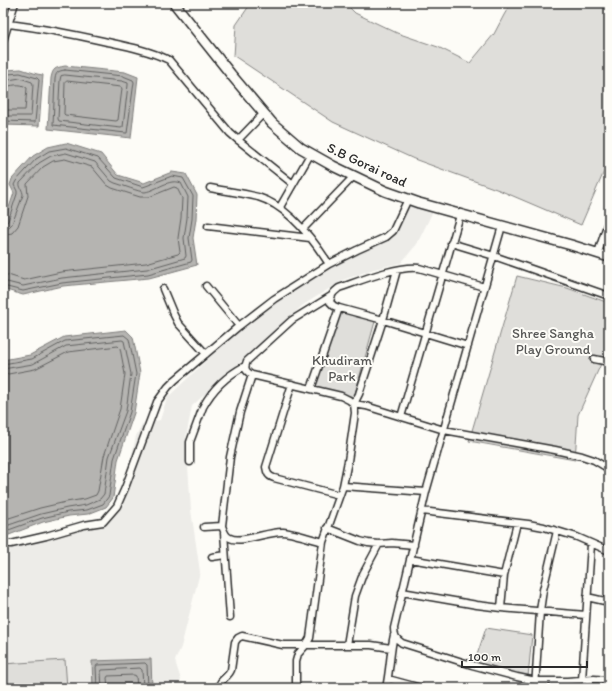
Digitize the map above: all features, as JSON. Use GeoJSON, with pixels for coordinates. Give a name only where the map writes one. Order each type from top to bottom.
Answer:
{"type":"FeatureCollection","features":[{"type":"Feature","properties":{"kind":"street"},"geometry":{"type":"LineString","coordinates":[[3,42],[15,3]]}},
{"type":"Feature","properties":{"kind":"street","name":"S.B Gorai road"},"geometry":{"type":"LineString","coordinates":[[174,3],[263,114],[301,148],[333,166],[385,191],[460,215],[609,257]]}},
{"type":"Feature","properties":{"kind":"street"},"geometry":{"type":"LineString","coordinates":[[8,24],[42,29],[140,49],[169,60],[230,133],[294,184]]}},
{"type":"Feature","properties":{"kind":"street"},"geometry":{"type":"LineString","coordinates":[[238,140],[263,114]]}},
{"type":"Feature","properties":{"kind":"street"},"geometry":{"type":"LineString","coordinates":[[280,207],[311,153]]}},
{"type":"Feature","properties":{"kind":"street"},"geometry":{"type":"LineString","coordinates":[[303,228],[354,176]]}},
{"type":"Feature","properties":{"kind":"street"},"geometry":{"type":"LineString","coordinates":[[210,188],[259,198],[280,207],[303,228],[329,264]]}},
{"type":"Feature","properties":{"kind":"street"},"geometry":{"type":"LineString","coordinates":[[3,544],[18,543],[84,525],[104,522],[117,506],[157,402],[168,387],[239,326],[274,299],[329,264],[386,237],[394,231],[408,199]]}},
{"type":"Feature","properties":{"kind":"street"},"geometry":{"type":"LineString","coordinates":[[401,417],[460,215]]}},
{"type":"Feature","properties":{"kind":"street"},"geometry":{"type":"LineString","coordinates":[[598,253],[609,219]]}},
{"type":"Feature","properties":{"kind":"street"},"geometry":{"type":"LineString","coordinates":[[208,226],[310,238]]}},
{"type":"Feature","properties":{"kind":"street"},"geometry":{"type":"LineString","coordinates":[[386,688],[394,628],[426,492],[502,226]]}},
{"type":"Feature","properties":{"kind":"street"},"geometry":{"type":"LineString","coordinates":[[452,243],[609,296]]}},
{"type":"Feature","properties":{"kind":"street"},"geometry":{"type":"LineString","coordinates":[[468,346],[339,308],[330,302],[331,296],[334,291],[339,288],[375,276],[410,268],[419,268],[484,287]]}},
{"type":"Feature","properties":{"kind":"street"},"geometry":{"type":"LineString","coordinates":[[296,688],[296,661],[298,654],[310,638],[312,630],[322,542],[343,486],[348,461],[354,404],[359,394],[383,320],[397,270]]}},
{"type":"Feature","properties":{"kind":"street"},"geometry":{"type":"LineString","coordinates":[[206,286],[239,326]]}},
{"type":"Feature","properties":{"kind":"street"},"geometry":{"type":"LineString","coordinates":[[163,289],[178,322],[206,354]]}},
{"type":"Feature","properties":{"kind":"street"},"geometry":{"type":"LineString","coordinates":[[331,296],[292,320],[247,361],[245,370],[252,375],[341,396],[354,404],[366,406],[444,430],[582,456],[594,460],[609,469]]}},
{"type":"Feature","properties":{"kind":"street"},"geometry":{"type":"LineString","coordinates":[[311,389],[339,308]]}},
{"type":"Feature","properties":{"kind":"street"},"geometry":{"type":"LineString","coordinates":[[594,359],[609,362]]}},
{"type":"Feature","properties":{"kind":"street"},"geometry":{"type":"LineString","coordinates":[[190,462],[190,442],[205,402],[223,380],[233,372],[245,366]]}},
{"type":"Feature","properties":{"kind":"street"},"geometry":{"type":"LineString","coordinates":[[230,617],[226,555],[222,526],[230,457],[240,412],[252,375]]}},
{"type":"Feature","properties":{"kind":"street"},"geometry":{"type":"LineString","coordinates":[[292,384],[266,467],[267,472],[274,478],[339,495]]}},
{"type":"Feature","properties":{"kind":"street"},"geometry":{"type":"LineString","coordinates":[[343,486],[426,492]]}},
{"type":"Feature","properties":{"kind":"street"},"geometry":{"type":"LineString","coordinates":[[422,511],[534,525],[577,537],[609,551]]}},
{"type":"Feature","properties":{"kind":"street"},"geometry":{"type":"LineString","coordinates":[[501,608],[504,575],[517,523]]}},
{"type":"Feature","properties":{"kind":"street"},"geometry":{"type":"LineString","coordinates":[[204,527],[222,526]]}},
{"type":"Feature","properties":{"kind":"street"},"geometry":{"type":"LineString","coordinates":[[327,528],[360,541],[379,544],[392,543],[414,545]]}},
{"type":"Feature","properties":{"kind":"street"},"geometry":{"type":"LineString","coordinates":[[535,688],[540,611],[543,590],[557,531]]}},
{"type":"Feature","properties":{"kind":"street"},"geometry":{"type":"LineString","coordinates":[[224,533],[235,540],[277,532],[285,532],[322,542]]}},
{"type":"Feature","properties":{"kind":"street"},"geometry":{"type":"LineString","coordinates":[[347,645],[355,596],[363,574],[379,544]]}},
{"type":"Feature","properties":{"kind":"street"},"geometry":{"type":"LineString","coordinates":[[582,680],[591,544]]}},
{"type":"Feature","properties":{"kind":"street"},"geometry":{"type":"LineString","coordinates":[[212,557],[226,555]]}},
{"type":"Feature","properties":{"kind":"street"},"geometry":{"type":"LineString","coordinates":[[410,559],[504,575]]}},
{"type":"Feature","properties":{"kind":"street"},"geometry":{"type":"LineString","coordinates":[[402,592],[501,608],[586,615]]}},
{"type":"Feature","properties":{"kind":"street"},"geometry":{"type":"LineString","coordinates":[[587,597],[609,602]]}},
{"type":"Feature","properties":{"kind":"street"},"geometry":{"type":"LineString","coordinates":[[394,635],[397,640],[402,643],[472,665],[536,681],[594,679],[609,680]]}},
{"type":"Feature","properties":{"kind":"street"},"geometry":{"type":"LineString","coordinates":[[219,688],[219,683],[229,674],[231,670],[235,642],[242,636],[283,645],[347,645],[391,648]]}},
{"type":"Feature","properties":{"kind":"street"},"geometry":{"type":"LineString","coordinates":[[388,679],[421,688]]}},
{"type":"Feature","properties":{"kind":"street"},"geometry":{"type":"LineString","coordinates":[[567,681],[570,688]]}},
{"type":"Feature","properties":{"kind":"shaded area"},"geometry":{"type":"Polygon","coordinates":[[[409,203],[433,211],[417,244],[401,263],[374,269],[343,280],[303,305],[192,406],[186,437],[191,510],[200,572],[181,647],[175,661],[181,680],[177,688],[3,688],[3,546],[103,522],[114,514],[121,505],[136,436],[142,424],[160,420],[167,398],[210,357],[276,300],[349,257],[393,238],[409,203]]]}},
{"type":"Feature","properties":{"kind":"green space"},"geometry":{"type":"Polygon","coordinates":[[[251,3],[345,3],[355,13],[397,33],[438,47],[470,63],[494,34],[511,3],[609,3],[609,160],[581,225],[499,190],[414,159],[333,122],[234,56],[236,25],[251,3]]]}},
{"type":"Feature","properties":{"kind":"green space","name":"Shree Sangha Play Ground"},"geometry":{"type":"Polygon","coordinates":[[[517,276],[567,288],[609,303],[609,341],[605,355],[578,415],[575,460],[469,441],[517,276]]]}},
{"type":"Feature","properties":{"kind":"green space","name":"Khudiram Park"},"geometry":{"type":"Polygon","coordinates":[[[341,309],[376,318],[354,397],[315,387],[341,309]]]}},
{"type":"Feature","properties":{"kind":"green space"},"geometry":{"type":"Polygon","coordinates":[[[486,628],[532,635],[528,677],[474,664],[486,628]]]}},
{"type":"Feature","properties":{"kind":"green space"},"geometry":{"type":"Polygon","coordinates":[[[65,660],[67,688],[3,688],[3,664],[65,660]]]}},
{"type":"Feature","properties":{"kind":"water"},"geometry":{"type":"Polygon","coordinates":[[[65,66],[125,72],[138,77],[131,138],[48,129],[51,78],[55,69],[65,66]]]}},
{"type":"Feature","properties":{"kind":"water"},"geometry":{"type":"Polygon","coordinates":[[[21,69],[43,75],[39,126],[3,125],[3,73],[6,70],[21,69]]]}},
{"type":"Feature","properties":{"kind":"water"},"geometry":{"type":"Polygon","coordinates":[[[66,143],[101,154],[118,175],[144,183],[172,172],[186,174],[197,195],[196,219],[193,238],[197,265],[149,278],[63,286],[23,295],[3,289],[3,225],[14,193],[10,185],[12,179],[33,156],[48,147],[66,143]]]}},
{"type":"Feature","properties":{"kind":"water"},"geometry":{"type":"Polygon","coordinates":[[[126,330],[133,337],[140,373],[134,413],[118,460],[113,498],[106,507],[88,514],[69,516],[43,522],[3,536],[3,360],[30,355],[64,337],[126,330]]]}},
{"type":"Feature","properties":{"kind":"water"},"geometry":{"type":"Polygon","coordinates":[[[151,659],[152,688],[93,688],[92,661],[151,659]]]}}]}
